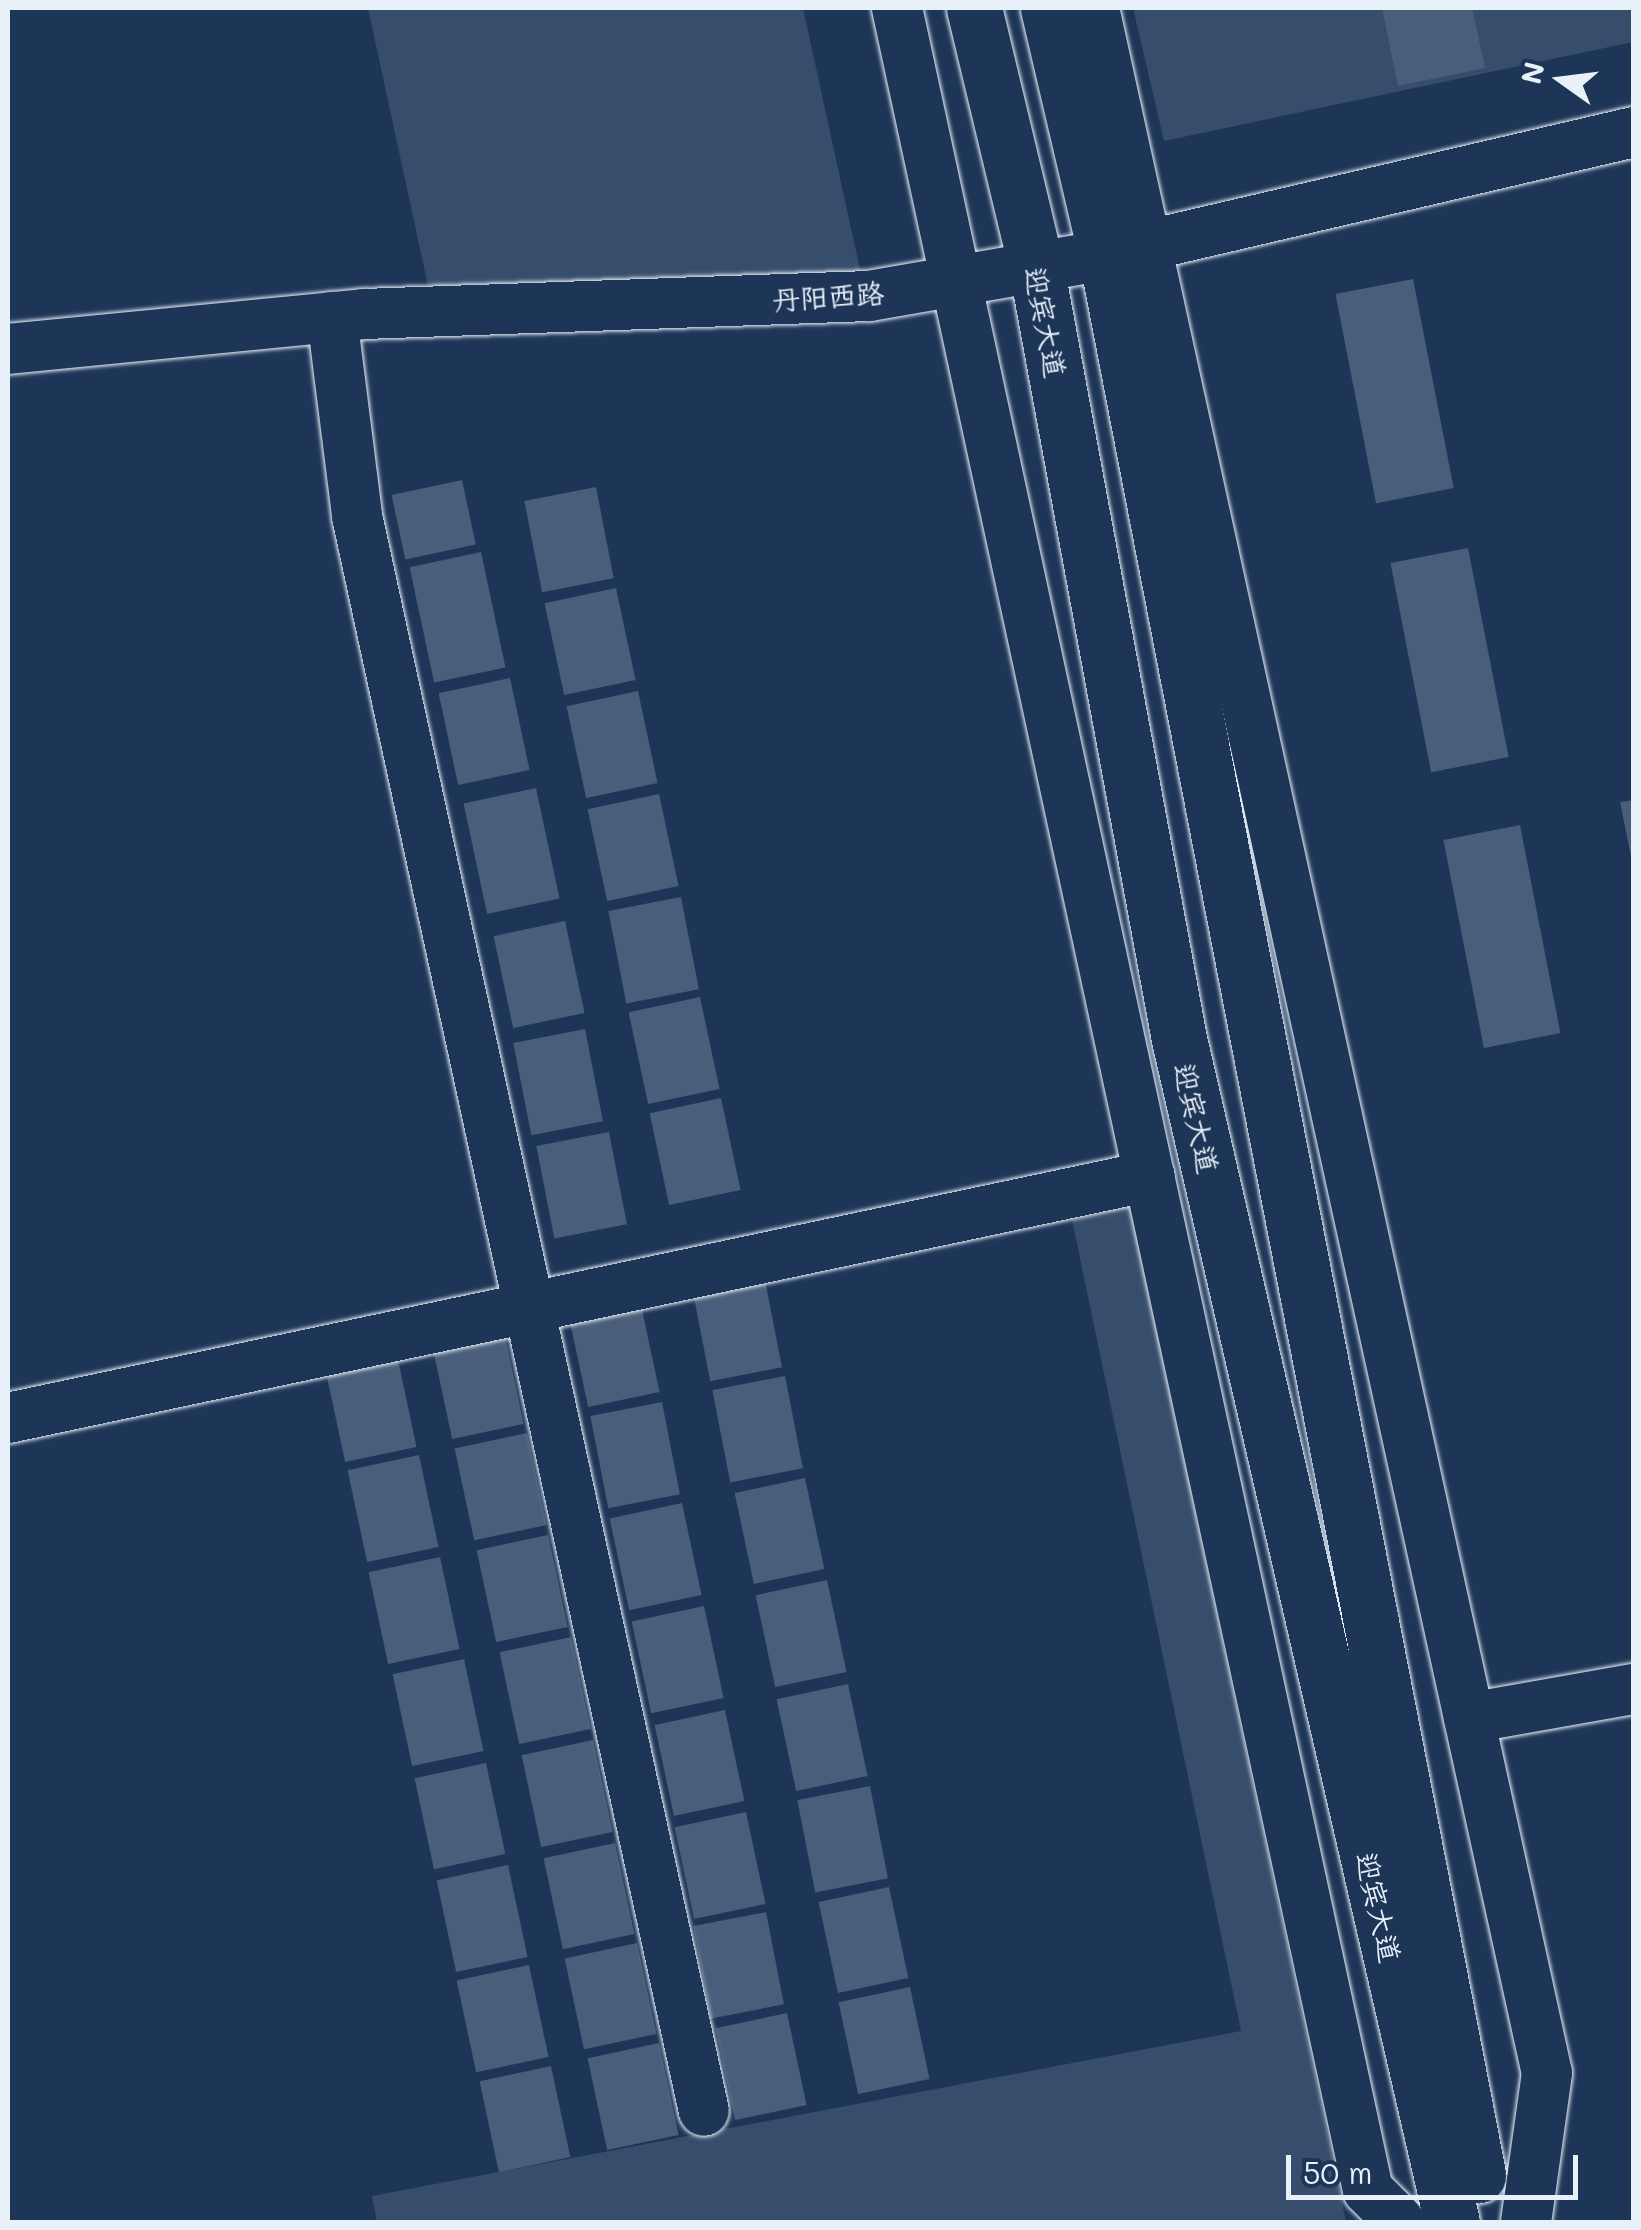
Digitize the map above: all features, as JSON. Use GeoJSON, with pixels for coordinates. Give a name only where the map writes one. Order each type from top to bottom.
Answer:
{"type":"FeatureCollection","features":[{"type":"Feature","properties":{"kind":"main road","name":"迎宾大道"},"geometry":{"type":"LineString","coordinates":[[974,8],[1036,266],[1179,1039],[1452,2222]]}},
{"type":"Feature","properties":{"kind":"main road","name":"迎宾大道"},"geometry":{"type":"LineString","coordinates":[[1048,8],[1127,250],[1487,2222]]}},
{"type":"Feature","properties":{"kind":"street"},"geometry":{"type":"LineString","coordinates":[[898,8],[1368,2190],[1400,2222]]}},
{"type":"Feature","properties":{"kind":"street"},"geometry":{"type":"LineString","coordinates":[[1094,8],[1127,250],[1469,1718],[1547,2072],[1526,2222]]}},
{"type":"Feature","properties":{"kind":"street","name":"丹阳西路"},"geometry":{"type":"LineString","coordinates":[[8,349],[332,317],[869,296],[1127,250],[1634,132]]}},
{"type":"Feature","properties":{"kind":"street"},"geometry":{"type":"LineString","coordinates":[[332,317],[356,516],[532,1307],[704,2112]]}},
{"type":"Feature","properties":{"kind":"street"},"geometry":{"type":"LineString","coordinates":[[8,1418],[1150,1176]]}},
{"type":"Feature","properties":{"kind":"street"},"geometry":{"type":"LineString","coordinates":[[1469,1718],[1634,1688]]}},
{"type":"Feature","properties":{"kind":"shaded area"},"geometry":{"type":"Polygon","coordinates":[[[368,8],[803,8],[861,274],[428,286],[368,8]]]}},
{"type":"Feature","properties":{"kind":"shaded area"},"geometry":{"type":"Polygon","coordinates":[[[1133,8],[1633,8],[1633,42],[1164,141],[1133,8]]]}},
{"type":"Feature","properties":{"kind":"shaded area"},"geometry":{"type":"Polygon","coordinates":[[[1130,1206],[1346,2222],[377,2222],[372,2196],[1241,2031],[1072,1220],[1130,1206]]]}},
{"type":"Feature","properties":{"kind":"building"},"geometry":{"type":"Polygon","coordinates":[[[1382,8],[1472,8],[1485,68],[1398,86],[1382,8]]]}},
{"type":"Feature","properties":{"kind":"building"},"geometry":{"type":"Polygon","coordinates":[[[1413,279],[1454,488],[1376,503],[1335,294],[1413,279]]]}},
{"type":"Feature","properties":{"kind":"building"},"geometry":{"type":"Polygon","coordinates":[[[462,480],[476,545],[405,560],[392,495],[462,480]]]}},
{"type":"Feature","properties":{"kind":"building"},"geometry":{"type":"Polygon","coordinates":[[[596,487],[614,578],[542,592],[524,501],[596,487]]]}},
{"type":"Feature","properties":{"kind":"building"},"geometry":{"type":"Polygon","coordinates":[[[1468,548],[1509,757],[1431,772],[1390,563],[1468,548]]]}},
{"type":"Feature","properties":{"kind":"building"},"geometry":{"type":"Polygon","coordinates":[[[481,552],[506,667],[434,683],[410,567],[481,552]]]}},
{"type":"Feature","properties":{"kind":"building"},"geometry":{"type":"Polygon","coordinates":[[[616,588],[636,680],[564,695],[545,603],[616,588]]]}},
{"type":"Feature","properties":{"kind":"building"},"geometry":{"type":"Polygon","coordinates":[[[510,678],[530,770],[458,785],[439,693],[510,678]]]}},
{"type":"Feature","properties":{"kind":"building"},"geometry":{"type":"Polygon","coordinates":[[[638,691],[658,783],[586,798],[567,706],[638,691]]]}},
{"type":"Feature","properties":{"kind":"building"},"geometry":{"type":"Polygon","coordinates":[[[536,788],[559,899],[487,914],[464,803],[536,788]]]}},
{"type":"Feature","properties":{"kind":"building"},"geometry":{"type":"Polygon","coordinates":[[[659,794],[679,886],[607,901],[588,809],[659,794]]]}},
{"type":"Feature","properties":{"kind":"building"},"geometry":{"type":"Polygon","coordinates":[[[1634,800],[1634,860],[1632,861],[1620,802],[1634,800]]]}},
{"type":"Feature","properties":{"kind":"building"},"geometry":{"type":"Polygon","coordinates":[[[1520,825],[1560,1033],[1484,1048],[1443,840],[1520,825]]]}},
{"type":"Feature","properties":{"kind":"building"},"geometry":{"type":"Polygon","coordinates":[[[681,897],[699,989],[626,1003],[608,911],[681,897]]]}},
{"type":"Feature","properties":{"kind":"building"},"geometry":{"type":"Polygon","coordinates":[[[565,921],[585,1013],[513,1028],[494,936],[565,921]]]}},
{"type":"Feature","properties":{"kind":"building"},"geometry":{"type":"Polygon","coordinates":[[[700,997],[720,1089],[648,1104],[629,1012],[700,997]]]}},
{"type":"Feature","properties":{"kind":"building"},"geometry":{"type":"Polygon","coordinates":[[[585,1029],[603,1121],[531,1135],[513,1043],[585,1029]]]}},
{"type":"Feature","properties":{"kind":"building"},"geometry":{"type":"Polygon","coordinates":[[[721,1098],[741,1190],[669,1205],[650,1113],[721,1098]]]}},
{"type":"Feature","properties":{"kind":"building"},"geometry":{"type":"Polygon","coordinates":[[[609,1132],[627,1224],[554,1238],[536,1146],[609,1132]]]}},
{"type":"Feature","properties":{"kind":"building"},"geometry":{"type":"Polygon","coordinates":[[[764,1275],[782,1367],[710,1381],[692,1289],[764,1275]]]}},
{"type":"Feature","properties":{"kind":"building"},"geometry":{"type":"Polygon","coordinates":[[[640,1300],[660,1392],[588,1407],[569,1315],[640,1300]]]}},
{"type":"Feature","properties":{"kind":"building"},"geometry":{"type":"Polygon","coordinates":[[[504,1332],[524,1424],[452,1439],[433,1347],[504,1332]]]}},
{"type":"Feature","properties":{"kind":"building"},"geometry":{"type":"Polygon","coordinates":[[[397,1355],[417,1447],[345,1462],[326,1370],[397,1355]]]}},
{"type":"Feature","properties":{"kind":"building"},"geometry":{"type":"Polygon","coordinates":[[[785,1376],[803,1468],[730,1482],[712,1390],[785,1376]]]}},
{"type":"Feature","properties":{"kind":"building"},"geometry":{"type":"Polygon","coordinates":[[[662,1402],[680,1494],[608,1508],[590,1416],[662,1402]]]}},
{"type":"Feature","properties":{"kind":"building"},"geometry":{"type":"Polygon","coordinates":[[[527,1433],[547,1525],[474,1540],[455,1448],[527,1433]]]}},
{"type":"Feature","properties":{"kind":"building"},"geometry":{"type":"Polygon","coordinates":[[[419,1455],[439,1547],[367,1562],[348,1470],[419,1455]]]}},
{"type":"Feature","properties":{"kind":"building"},"geometry":{"type":"Polygon","coordinates":[[[805,1478],[824,1569],[754,1584],[735,1493],[805,1478]]]}},
{"type":"Feature","properties":{"kind":"building"},"geometry":{"type":"Polygon","coordinates":[[[682,1503],[702,1595],[629,1610],[610,1518],[682,1503]]]}},
{"type":"Feature","properties":{"kind":"building"},"geometry":{"type":"Polygon","coordinates":[[[548,1535],[568,1627],[496,1642],[477,1550],[548,1535]]]}},
{"type":"Feature","properties":{"kind":"building"},"geometry":{"type":"Polygon","coordinates":[[[440,1557],[460,1649],[388,1664],[369,1572],[440,1557]]]}},
{"type":"Feature","properties":{"kind":"building"},"geometry":{"type":"Polygon","coordinates":[[[827,1580],[847,1672],[775,1687],[756,1595],[827,1580]]]}},
{"type":"Feature","properties":{"kind":"building"},"geometry":{"type":"Polygon","coordinates":[[[704,1606],[724,1698],[651,1713],[632,1621],[704,1606]]]}},
{"type":"Feature","properties":{"kind":"building"},"geometry":{"type":"Polygon","coordinates":[[[571,1637],[591,1729],[519,1744],[500,1652],[571,1637]]]}},
{"type":"Feature","properties":{"kind":"building"},"geometry":{"type":"Polygon","coordinates":[[[464,1659],[484,1751],[412,1766],[393,1674],[464,1659]]]}},
{"type":"Feature","properties":{"kind":"building"},"geometry":{"type":"Polygon","coordinates":[[[848,1684],[868,1776],[796,1791],[777,1699],[848,1684]]]}},
{"type":"Feature","properties":{"kind":"building"},"geometry":{"type":"Polygon","coordinates":[[[725,1710],[744,1801],[674,1816],[655,1725],[725,1710]]]}},
{"type":"Feature","properties":{"kind":"building"},"geometry":{"type":"Polygon","coordinates":[[[593,1740],[613,1832],[541,1847],[522,1755],[593,1740]]]}},
{"type":"Feature","properties":{"kind":"building"},"geometry":{"type":"Polygon","coordinates":[[[486,1763],[505,1854],[434,1869],[415,1778],[486,1763]]]}},
{"type":"Feature","properties":{"kind":"building"},"geometry":{"type":"Polygon","coordinates":[[[870,1786],[888,1878],[815,1892],[797,1800],[870,1786]]]}},
{"type":"Feature","properties":{"kind":"building"},"geometry":{"type":"Polygon","coordinates":[[[746,1812],[766,1904],[694,1919],[675,1827],[746,1812]]]}},
{"type":"Feature","properties":{"kind":"building"},"geometry":{"type":"Polygon","coordinates":[[[615,1843],[634,1934],[563,1949],[544,1858],[615,1843]]]}},
{"type":"Feature","properties":{"kind":"building"},"geometry":{"type":"Polygon","coordinates":[[[508,1865],[528,1957],[456,1972],[437,1880],[508,1865]]]}},
{"type":"Feature","properties":{"kind":"building"},"geometry":{"type":"Polygon","coordinates":[[[889,1887],[908,1978],[838,1993],[819,1902],[889,1887]]]}},
{"type":"Feature","properties":{"kind":"building"},"geometry":{"type":"Polygon","coordinates":[[[766,1912],[784,2004],[711,2018],[693,1926],[766,1912]]]}},
{"type":"Feature","properties":{"kind":"building"},"geometry":{"type":"Polygon","coordinates":[[[637,1943],[656,2034],[584,2049],[565,1958],[637,1943]]]}},
{"type":"Feature","properties":{"kind":"building"},"geometry":{"type":"Polygon","coordinates":[[[529,1965],[549,2057],[476,2072],[457,1980],[529,1965]]]}},
{"type":"Feature","properties":{"kind":"building"},"geometry":{"type":"Polygon","coordinates":[[[910,1987],[930,2079],[858,2094],[839,2002],[910,1987]]]}},
{"type":"Feature","properties":{"kind":"building"},"geometry":{"type":"Polygon","coordinates":[[[787,2013],[807,2105],[735,2120],[716,2028],[787,2013]]]}},
{"type":"Feature","properties":{"kind":"building"},"geometry":{"type":"Polygon","coordinates":[[[659,2043],[679,2135],[607,2150],[588,2058],[659,2043]]]}},
{"type":"Feature","properties":{"kind":"building"},"geometry":{"type":"Polygon","coordinates":[[[551,2066],[570,2157],[499,2172],[480,2081],[551,2066]]]}}]}
